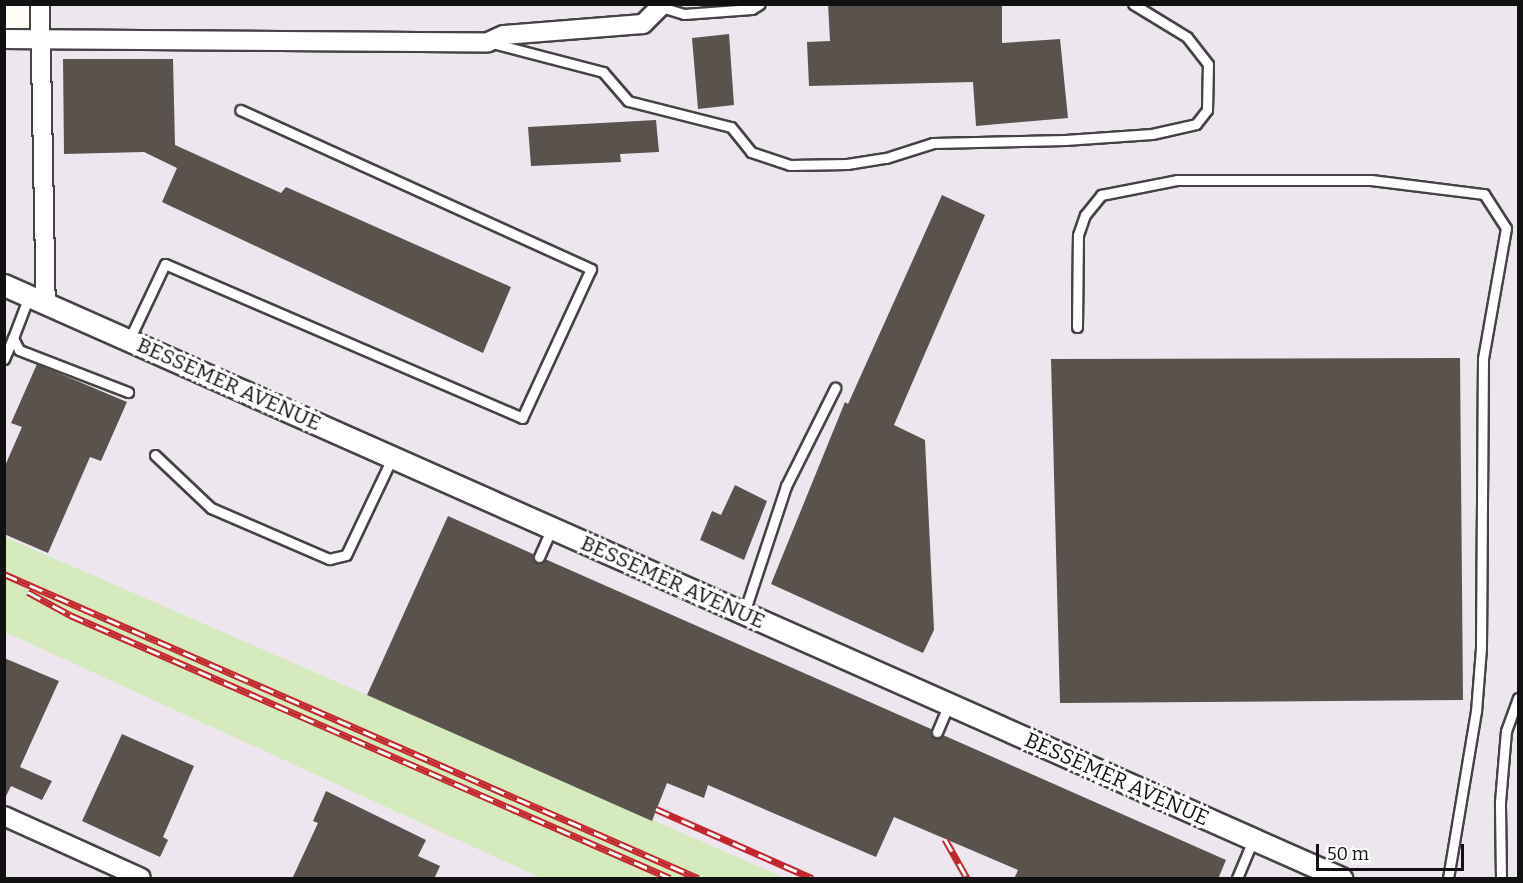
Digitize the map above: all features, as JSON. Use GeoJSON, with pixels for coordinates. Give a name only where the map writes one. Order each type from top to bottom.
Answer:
{"type":"FeatureCollection","features":[{"type":"Feature","properties":{"kind":"street"},"geometry":{"type":"LineString","coordinates":[[37,299],[40,4]]}},
{"type":"Feature","properties":{"kind":"street"},"geometry":{"type":"LineString","coordinates":[[4,39],[496,39],[643,24],[662,6]]}},
{"type":"Feature","properties":{"kind":"street","name":"BESSEMER AVENUE"},"geometry":{"type":"LineString","coordinates":[[4,285],[1341,879]]}},
{"type":"Feature","properties":{"kind":"street"},"geometry":{"type":"LineString","coordinates":[[4,816],[141,879]]}},
{"type":"Feature","properties":{"kind":"lane"},"geometry":{"type":"LineString","coordinates":[[662,6],[684,14],[752,9],[760,4]]}},
{"type":"Feature","properties":{"kind":"lane"},"geometry":{"type":"LineString","coordinates":[[496,39],[603,72],[628,101],[731,127],[751,152],[790,165],[847,164],[886,158],[933,143],[1065,141],[1152,134],[1196,124],[1207,110],[1208,64],[1187,37],[1133,4]]}},
{"type":"Feature","properties":{"kind":"lane"},"geometry":{"type":"LineString","coordinates":[[129,340],[165,264],[522,417],[591,269],[240,110]]}},
{"type":"Feature","properties":{"kind":"lane"},"geometry":{"type":"LineString","coordinates":[[1077,327],[1078,235],[1085,215],[1101,195],[1177,180],[1371,180],[1484,194],[1506,228],[1483,359],[1481,648],[1476,711],[1448,879]]}},
{"type":"Feature","properties":{"kind":"lane"},"geometry":{"type":"LineString","coordinates":[[4,359],[14,336],[37,299]]}},
{"type":"Feature","properties":{"kind":"lane"},"geometry":{"type":"LineString","coordinates":[[4,329],[14,336],[19,350],[128,392]]}},
{"type":"Feature","properties":{"kind":"lane"},"geometry":{"type":"LineString","coordinates":[[744,613],[786,486],[835,388]]}},
{"type":"Feature","properties":{"kind":"lane"},"geometry":{"type":"LineString","coordinates":[[155,455],[211,508],[328,559],[346,555],[393,457]]}},
{"type":"Feature","properties":{"kind":"lane"},"geometry":{"type":"LineString","coordinates":[[539,556],[552,528]]}},
{"type":"Feature","properties":{"kind":"lane"},"geometry":{"type":"LineString","coordinates":[[1501,879],[1500,802],[1506,731],[1518,698]]}},
{"type":"Feature","properties":{"kind":"lane"},"geometry":{"type":"LineString","coordinates":[[937,732],[950,704]]}},
{"type":"Feature","properties":{"kind":"lane"},"geometry":{"type":"LineString","coordinates":[[1237,879],[1253,840]]}},
{"type":"Feature","properties":{"kind":"shaded area"},"geometry":{"type":"Polygon","coordinates":[[[40,5],[1518,5],[1518,878],[5,878],[4,39],[40,39],[40,5]]]}},
{"type":"Feature","properties":{"kind":"green space"},"geometry":{"type":"Polygon","coordinates":[[[5,537],[785,878],[541,878],[5,632],[5,537]]]}},
{"type":"Feature","properties":{"kind":"building"},"geometry":{"type":"Polygon","coordinates":[[[828,4],[1002,4],[1002,43],[1060,39],[1068,118],[976,126],[973,82],[809,86],[807,42],[830,41],[828,4]]]}},
{"type":"Feature","properties":{"kind":"building"},"geometry":{"type":"Polygon","coordinates":[[[729,34],[734,105],[698,109],[692,38],[729,34]]]}},
{"type":"Feature","properties":{"kind":"building"},"geometry":{"type":"Polygon","coordinates":[[[63,59],[173,59],[175,145],[281,193],[286,187],[511,287],[483,353],[162,202],[177,168],[144,152],[64,154],[63,59]]]}},
{"type":"Feature","properties":{"kind":"building"},"geometry":{"type":"Polygon","coordinates":[[[656,120],[659,152],[620,154],[621,162],[531,166],[528,127],[656,120]]]}},
{"type":"Feature","properties":{"kind":"building"},"geometry":{"type":"Polygon","coordinates":[[[942,195],[985,215],[894,425],[925,440],[934,630],[923,653],[771,584],[845,402],[848,404],[942,195]]]}},
{"type":"Feature","properties":{"kind":"building"},"geometry":{"type":"Polygon","coordinates":[[[1460,358],[1463,700],[1060,703],[1051,359],[1460,358]]]}},
{"type":"Feature","properties":{"kind":"building"},"geometry":{"type":"Polygon","coordinates":[[[37,364],[127,402],[101,461],[90,457],[48,553],[4,534],[4,468],[22,427],[11,423],[37,364]]]}},
{"type":"Feature","properties":{"kind":"building"},"geometry":{"type":"Polygon","coordinates":[[[735,485],[767,501],[744,560],[700,540],[712,511],[721,515],[735,485]]]}},
{"type":"Feature","properties":{"kind":"building"},"geometry":{"type":"Polygon","coordinates":[[[448,516],[533,554],[537,563],[545,559],[931,729],[934,738],[943,735],[1226,860],[1218,879],[1014,879],[1018,870],[894,817],[876,857],[708,785],[704,798],[667,783],[652,821],[367,695],[448,516]]]}},
{"type":"Feature","properties":{"kind":"building"},"geometry":{"type":"Polygon","coordinates":[[[4,658],[59,681],[20,767],[52,781],[42,800],[11,786],[4,800],[4,658]]]}},
{"type":"Feature","properties":{"kind":"building"},"geometry":{"type":"Polygon","coordinates":[[[122,734],[194,766],[163,837],[168,840],[160,857],[82,821],[122,734]]]}},
{"type":"Feature","properties":{"kind":"building"},"geometry":{"type":"Polygon","coordinates":[[[326,791],[426,840],[418,856],[440,866],[434,879],[292,879],[318,823],[313,821],[326,791]]]}},
{"type":"Feature","properties":{"kind":"railway"},"geometry":{"type":"LineString","coordinates":[[4,574],[698,878]]}},
{"type":"Feature","properties":{"kind":"railway"},"geometry":{"type":"LineString","coordinates":[[28,592],[70,615],[670,878]]}},
{"type":"Feature","properties":{"kind":"railway"},"geometry":{"type":"LineString","coordinates":[[656,809],[812,878]]}},
{"type":"Feature","properties":{"kind":"railway"},"geometry":{"type":"LineString","coordinates":[[945,839],[967,878]]}}]}
